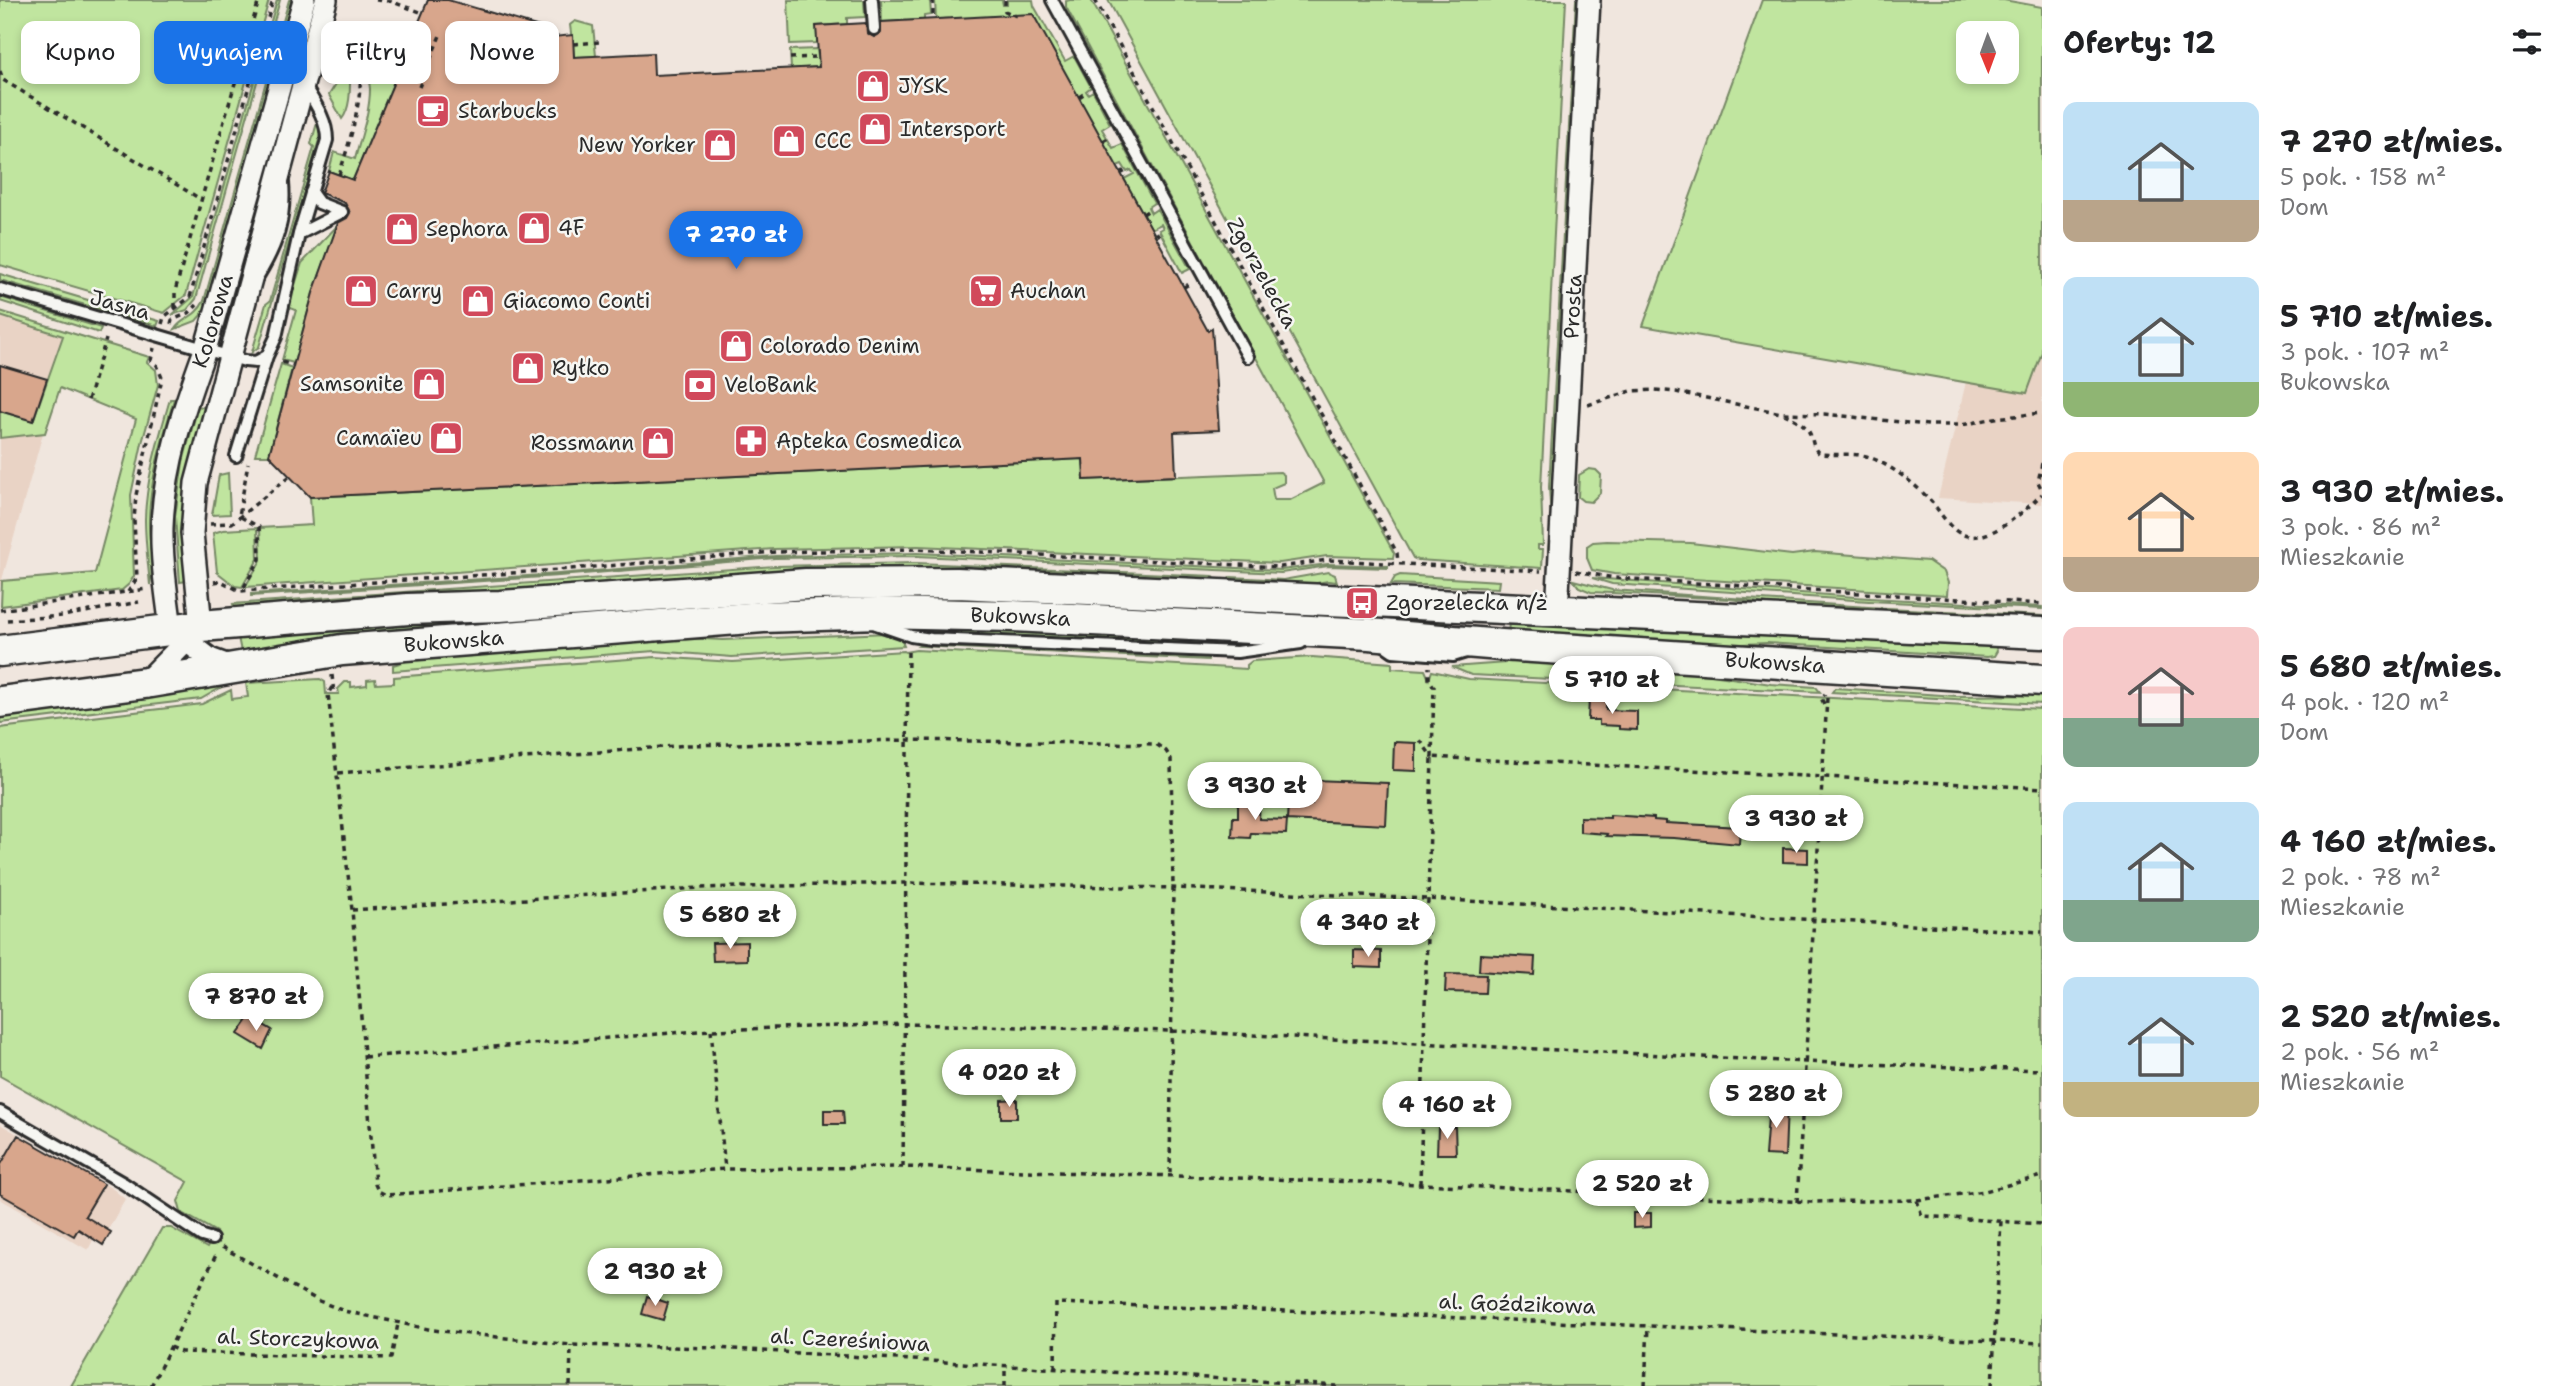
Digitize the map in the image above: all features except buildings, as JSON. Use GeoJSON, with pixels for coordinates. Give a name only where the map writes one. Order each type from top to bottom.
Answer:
{"type":"FeatureCollection","features":[{"type":"Feature","properties":{"kind":"main road","name":"Bukowska"},"geometry":{"type":"LineString","coordinates":[[0,652],[408,609],[500,606],[793,585],[889,582],[2042,633]]}},
{"type":"Feature","properties":{"kind":"main road","name":"Bukowska"},"geometry":{"type":"LineString","coordinates":[[0,702],[145,683],[342,650],[843,613],[972,614],[1369,634],[1488,645],[2042,680]]}},
{"type":"Feature","properties":{"kind":"street","name":"Kolorowa"},"geometry":{"type":"LineString","coordinates":[[186,632],[163,551],[164,499],[172,456],[187,398],[205,350],[304,0]]}},
{"type":"Feature","properties":{"kind":"street","name":"Kolorowa"},"geometry":{"type":"LineString","coordinates":[[186,632],[192,515],[201,459],[326,0]]}},
{"type":"Feature","properties":{"kind":"street","name":"Prosta"},"geometry":{"type":"LineString","coordinates":[[1557,612],[1589,0]]}},
{"type":"Feature","properties":{"kind":"street"},"geometry":{"type":"LineString","coordinates":[[145,683],[186,632],[210,659],[235,668]]}},
{"type":"Feature","properties":{"kind":"lane"},"geometry":{"type":"LineString","coordinates":[[872,0],[874,29]]}},
{"type":"Feature","properties":{"kind":"lane"},"geometry":{"type":"LineString","coordinates":[[1052,0],[1248,358]]}},
{"type":"Feature","properties":{"kind":"lane"},"geometry":{"type":"LineString","coordinates":[[236,456],[267,356],[276,337],[299,234],[327,140],[327,130],[304,85]]}},
{"type":"Feature","properties":{"kind":"lane"},"geometry":{"type":"LineString","coordinates":[[299,234],[342,212],[319,202],[311,192]]}},
{"type":"Feature","properties":{"kind":"lane","name":"Jasna"},"geometry":{"type":"LineString","coordinates":[[0,289],[229,357],[256,362],[267,356]]}},
{"type":"Feature","properties":{"kind":"lane"},"geometry":{"type":"LineString","coordinates":[[1284,599],[1325,587]]}},
{"type":"Feature","properties":{"kind":"lane"},"geometry":{"type":"LineString","coordinates":[[1423,591],[1472,608]]}},
{"type":"Feature","properties":{"kind":"lane"},"geometry":{"type":"LineString","coordinates":[[0,1112],[123,1183],[216,1243]]}},
{"type":"Feature","properties":{"kind":"path"},"geometry":{"type":"LineString","coordinates":[[175,308],[175,291],[259,0]]}},
{"type":"Feature","properties":{"kind":"path"},"geometry":{"type":"LineString","coordinates":[[167,314],[190,297],[273,0]]}},
{"type":"Feature","properties":{"kind":"path"},"geometry":{"type":"LineString","coordinates":[[376,0],[423,13]]}},
{"type":"Feature","properties":{"kind":"path"},"geometry":{"type":"LineString","coordinates":[[933,0],[933,15]]}},
{"type":"Feature","properties":{"kind":"path"},"geometry":{"type":"LineString","coordinates":[[1005,0],[1005,11],[1016,16]]}},
{"type":"Feature","properties":{"kind":"path","name":"Zgorzelecka"},"geometry":{"type":"LineString","coordinates":[[1095,0],[1397,553],[1398,562]]}},
{"type":"Feature","properties":{"kind":"path"},"geometry":{"type":"LineString","coordinates":[[419,87],[441,33]]}},
{"type":"Feature","properties":{"kind":"path"},"geometry":{"type":"LineString","coordinates":[[574,44],[600,42]]}},
{"type":"Feature","properties":{"kind":"path"},"geometry":{"type":"LineString","coordinates":[[790,58],[818,57]]}},
{"type":"Feature","properties":{"kind":"path"},"geometry":{"type":"LineString","coordinates":[[0,71],[3,80],[202,200]]}},
{"type":"Feature","properties":{"kind":"path"},"geometry":{"type":"LineString","coordinates":[[339,175],[358,107],[360,84]]}},
{"type":"Feature","properties":{"kind":"path"},"geometry":{"type":"LineString","coordinates":[[1079,97],[1087,92]]}},
{"type":"Feature","properties":{"kind":"path"},"geometry":{"type":"LineString","coordinates":[[1143,214],[1149,210]]}},
{"type":"Feature","properties":{"kind":"path"},"geometry":{"type":"LineString","coordinates":[[1184,287],[1189,284]]}},
{"type":"Feature","properties":{"kind":"path"},"geometry":{"type":"LineString","coordinates":[[88,400],[106,339]]}},
{"type":"Feature","properties":{"kind":"path"},"geometry":{"type":"LineString","coordinates":[[128,592],[137,578],[135,495],[162,385],[161,371],[151,358]]}},
{"type":"Feature","properties":{"kind":"path"},"geometry":{"type":"LineString","coordinates":[[282,362],[293,365]]}},
{"type":"Feature","properties":{"kind":"path"},"geometry":{"type":"LineString","coordinates":[[1586,405],[1631,391],[1666,390],[1781,413],[1954,425],[2042,412]]}},
{"type":"Feature","properties":{"kind":"path"},"geometry":{"type":"LineString","coordinates":[[1781,413],[1810,433],[1814,447],[1820,454],[1864,456],[1890,468],[1923,493],[1950,525],[1965,536],[1992,533],[2018,515],[2042,492],[2038,482],[2042,463]]}},
{"type":"Feature","properties":{"kind":"path"},"geometry":{"type":"LineString","coordinates":[[236,456],[234,464],[248,463],[239,516]]}},
{"type":"Feature","properties":{"kind":"path"},"geometry":{"type":"LineString","coordinates":[[208,524],[232,523],[290,476]]}},
{"type":"Feature","properties":{"kind":"path"},"geometry":{"type":"LineString","coordinates":[[239,516],[259,527],[260,559],[244,587]]}},
{"type":"Feature","properties":{"kind":"path"},"geometry":{"type":"LineString","coordinates":[[1571,569],[1614,578],[2042,604]]}},
{"type":"Feature","properties":{"kind":"path"},"geometry":{"type":"LineString","coordinates":[[0,610],[149,589]]}},
{"type":"Feature","properties":{"kind":"path"},"geometry":{"type":"LineString","coordinates":[[7,620],[63,616],[139,602]]}},
{"type":"Feature","properties":{"kind":"path"},"geometry":{"type":"LineString","coordinates":[[903,1167],[909,660],[915,652],[909,650]]}},
{"type":"Feature","properties":{"kind":"path"},"geometry":{"type":"LineString","coordinates":[[1420,1184],[1434,687],[1429,679],[1429,665]]}},
{"type":"Feature","properties":{"kind":"path"},"geometry":{"type":"LineString","coordinates":[[331,675],[334,694]]}},
{"type":"Feature","properties":{"kind":"path"},"geometry":{"type":"LineString","coordinates":[[332,687],[328,695],[352,910],[375,1184],[379,1191],[386,1195],[725,1169],[903,1167],[1420,1184],[1797,1202],[1917,1200],[1985,1191],[2042,1175]]}},
{"type":"Feature","properties":{"kind":"path"},"geometry":{"type":"LineString","coordinates":[[1797,1202],[1826,696]]}},
{"type":"Feature","properties":{"kind":"path"},"geometry":{"type":"LineString","coordinates":[[338,773],[688,745],[909,740],[1156,744],[1166,751],[1171,760],[1173,888],[1170,1175]]}},
{"type":"Feature","properties":{"kind":"path"},"geometry":{"type":"LineString","coordinates":[[1420,740],[1432,757]]}},
{"type":"Feature","properties":{"kind":"path"},"geometry":{"type":"LineString","coordinates":[[1432,757],[2042,788]]}},
{"type":"Feature","properties":{"kind":"path"},"geometry":{"type":"LineString","coordinates":[[352,910],[700,888],[906,883],[1173,888],[2042,932]]}},
{"type":"Feature","properties":{"kind":"path"},"geometry":{"type":"LineString","coordinates":[[364,1057],[711,1030],[906,1024],[1171,1031],[1805,1062],[2042,1070]]}},
{"type":"Feature","properties":{"kind":"path"},"geometry":{"type":"LineString","coordinates":[[711,1030],[725,1169]]}},
{"type":"Feature","properties":{"kind":"path"},"geometry":{"type":"LineString","coordinates":[[1917,1200],[1922,1216],[2042,1224]]}},
{"type":"Feature","properties":{"kind":"path"},"geometry":{"type":"LineString","coordinates":[[1992,1386],[2001,1221]]}},
{"type":"Feature","properties":{"kind":"path"},"geometry":{"type":"LineString","coordinates":[[151,1386],[216,1243]]}},
{"type":"Feature","properties":{"kind":"path","name":"al. Czereśniowa"},"geometry":{"type":"LineString","coordinates":[[216,1243],[319,1301],[344,1311],[398,1324],[571,1345],[716,1348],[1338,1386]]}},
{"type":"Feature","properties":{"kind":"path","name":"al. Goździkowa"},"geometry":{"type":"LineString","coordinates":[[1055,1369],[1056,1303],[2042,1343]]}},
{"type":"Feature","properties":{"kind":"path","name":"al. Storczykowa"},"geometry":{"type":"LineString","coordinates":[[170,1347],[181,1352],[391,1358],[398,1324]]}},
{"type":"Feature","properties":{"kind":"path"},"geometry":{"type":"LineString","coordinates":[[1645,1386],[1648,1326]]}},
{"type":"Feature","properties":{"kind":"path"},"geometry":{"type":"LineString","coordinates":[[570,1386],[571,1345]]}},
{"type":"Feature","properties":{"kind":"path"},"geometry":{"type":"LineString","coordinates":[[1005,1366],[1005,1386]]}},
{"type":"Feature","properties":{"kind":"shaded area"},"geometry":{"type":"Polygon","coordinates":[[[0,311],[76,335],[43,433],[0,587],[0,311]]]}},
{"type":"Feature","properties":{"kind":"shaded area"},"geometry":{"type":"Polygon","coordinates":[[[2042,353],[2042,504],[1938,498],[1966,382],[2027,393],[2042,353]]]}},
{"type":"Feature","properties":{"kind":"shaded area"},"geometry":{"type":"Polygon","coordinates":[[[0,1124],[113,1189],[125,1199],[103,1245],[93,1240],[88,1250],[0,1199],[0,1124]]]}},
{"type":"Feature","properties":{"kind":"green space"},"geometry":{"type":"Polygon","coordinates":[[[0,0],[269,0],[263,21],[154,21],[154,84],[245,84],[186,295],[164,313],[0,265],[0,0]]]}},
{"type":"Feature","properties":{"kind":"green space"},"geometry":{"type":"Polygon","coordinates":[[[277,0],[280,0],[274,21],[271,21],[277,0]]]}},
{"type":"Feature","properties":{"kind":"green space"},"geometry":{"type":"Polygon","coordinates":[[[289,0],[297,0],[291,21],[283,21],[289,0]]]}},
{"type":"Feature","properties":{"kind":"green space"},"geometry":{"type":"Polygon","coordinates":[[[312,0],[321,0],[307,49],[307,21],[312,0]]]}},
{"type":"Feature","properties":{"kind":"green space"},"geometry":{"type":"Polygon","coordinates":[[[788,0],[864,0],[865,17],[847,18],[847,24],[817,26],[817,43],[790,44],[788,0]]]}},
{"type":"Feature","properties":{"kind":"green space"},"geometry":{"type":"Polygon","coordinates":[[[881,0],[930,0],[931,15],[924,16],[924,20],[882,22],[881,0]]]}},
{"type":"Feature","properties":{"kind":"green space"},"geometry":{"type":"Polygon","coordinates":[[[935,0],[1002,0],[1003,5],[1007,5],[1007,0],[1033,0],[1065,61],[1074,56],[1091,87],[1086,91],[1088,94],[1093,91],[1110,124],[1102,129],[1113,148],[1122,144],[1154,203],[1148,207],[1151,213],[1157,209],[1190,269],[1182,273],[1159,230],[1163,228],[1161,224],[1151,229],[1124,179],[1134,174],[1131,170],[1127,172],[1122,164],[1117,166],[936,20],[935,0]]]}},
{"type":"Feature","properties":{"kind":"green space"},"geometry":{"type":"Polygon","coordinates":[[[1091,0],[1394,553],[1393,558],[1327,556],[1280,563],[918,546],[774,549],[245,587],[261,560],[260,528],[312,525],[310,497],[1083,459],[1085,480],[1280,472],[1284,475],[1284,483],[1272,488],[1274,500],[1290,500],[1324,483],[1066,7],[1066,1],[1091,0]]]}},
{"type":"Feature","properties":{"kind":"green space"},"geometry":{"type":"Polygon","coordinates":[[[1108,0],[1566,0],[1541,487],[1543,545],[1538,545],[1538,549],[1543,549],[1542,568],[1413,558],[1108,0]]]}},
{"type":"Feature","properties":{"kind":"green space"},"geometry":{"type":"Polygon","coordinates":[[[1576,0],[1581,0],[1552,553],[1548,553],[1551,519],[1549,487],[1576,0]]]}},
{"type":"Feature","properties":{"kind":"green space"},"geometry":{"type":"Polygon","coordinates":[[[1762,0],[2004,0],[2042,7],[2042,352],[2027,393],[1643,326],[1762,0]]]}},
{"type":"Feature","properties":{"kind":"green space"},"geometry":{"type":"Polygon","coordinates":[[[575,21],[593,26],[596,56],[574,57],[570,25],[575,21]]]}},
{"type":"Feature","properties":{"kind":"green space"},"geometry":{"type":"Polygon","coordinates":[[[817,49],[819,67],[791,69],[790,50],[817,49]]]}},
{"type":"Feature","properties":{"kind":"green space"},"geometry":{"type":"Polygon","coordinates":[[[253,84],[256,84],[196,299],[187,310],[172,315],[193,297],[253,84]]]}},
{"type":"Feature","properties":{"kind":"green space"},"geometry":{"type":"Polygon","coordinates":[[[265,84],[272,84],[207,308],[196,321],[175,329],[197,311],[204,301],[265,84]]]}},
{"type":"Feature","properties":{"kind":"green space"},"geometry":{"type":"Polygon","coordinates":[[[289,84],[297,84],[227,328],[221,328],[289,84]]]}},
{"type":"Feature","properties":{"kind":"green space"},"geometry":{"type":"Polygon","coordinates":[[[336,84],[350,84],[347,109],[342,119],[329,95],[336,84]]]}},
{"type":"Feature","properties":{"kind":"green space"},"geometry":{"type":"Polygon","coordinates":[[[369,84],[393,84],[353,180],[329,171],[334,152],[355,159],[365,124],[369,84]]]}},
{"type":"Feature","properties":{"kind":"green space"},"geometry":{"type":"Polygon","coordinates":[[[317,123],[320,129],[319,140],[259,347],[252,352],[266,304],[270,301],[314,147],[311,144],[317,123]]]}},
{"type":"Feature","properties":{"kind":"green space"},"geometry":{"type":"Polygon","coordinates":[[[338,225],[313,293],[294,363],[282,360],[296,310],[288,307],[302,263],[338,225]]]}},
{"type":"Feature","properties":{"kind":"green space"},"geometry":{"type":"Polygon","coordinates":[[[0,274],[159,321],[157,326],[0,280],[0,274]]]}},
{"type":"Feature","properties":{"kind":"green space"},"geometry":{"type":"Polygon","coordinates":[[[0,297],[101,328],[99,333],[0,301],[0,297]]]}},
{"type":"Feature","properties":{"kind":"green space"},"geometry":{"type":"Polygon","coordinates":[[[0,311],[149,357],[147,362],[156,370],[158,385],[131,495],[134,576],[122,590],[1,606],[2,581],[95,573],[136,419],[60,388],[45,433],[0,438],[0,411],[33,421],[63,336],[0,316],[0,311]]]}},
{"type":"Feature","properties":{"kind":"green space"},"geometry":{"type":"Polygon","coordinates":[[[281,364],[292,368],[269,455],[255,455],[281,364]]]}},
{"type":"Feature","properties":{"kind":"green space"},"geometry":{"type":"Polygon","coordinates":[[[170,399],[174,399],[158,458],[150,504],[150,585],[146,504],[154,458],[170,399]]]}},
{"type":"Feature","properties":{"kind":"green space"},"geometry":{"type":"Polygon","coordinates":[[[198,406],[206,408],[185,493],[183,540],[187,581],[180,582],[175,516],[183,462],[198,406]]]}},
{"type":"Feature","properties":{"kind":"green space"},"geometry":{"type":"Polygon","coordinates":[[[1589,469],[1596,470],[1601,475],[1600,493],[1591,502],[1578,497],[1579,475],[1589,469]]]}},
{"type":"Feature","properties":{"kind":"green space"},"geometry":{"type":"Polygon","coordinates":[[[228,473],[230,514],[212,515],[219,475],[228,473]]]}},
{"type":"Feature","properties":{"kind":"green space"},"geometry":{"type":"Polygon","coordinates":[[[257,528],[258,559],[242,587],[235,586],[217,572],[213,533],[257,528]]]}},
{"type":"Feature","properties":{"kind":"green space"},"geometry":{"type":"Polygon","coordinates":[[[1593,542],[1691,543],[1792,555],[1815,552],[1928,561],[1944,572],[1948,583],[1947,595],[1614,574],[1592,570],[1587,558],[1587,546],[1593,542]]]}},
{"type":"Feature","properties":{"kind":"green space"},"geometry":{"type":"Polygon","coordinates":[[[917,553],[1281,570],[1328,564],[1388,568],[1328,566],[1281,573],[917,556],[775,558],[559,576],[251,596],[775,556],[917,553]]]}},
{"type":"Feature","properties":{"kind":"green space"},"geometry":{"type":"Polygon","coordinates":[[[917,563],[1213,576],[1216,580],[500,597],[407,596],[244,607],[234,607],[233,604],[775,566],[917,563]]]}},
{"type":"Feature","properties":{"kind":"green space"},"geometry":{"type":"Polygon","coordinates":[[[1328,572],[1335,575],[1337,582],[1328,581],[1283,589],[1227,586],[1227,580],[1231,577],[1283,580],[1328,572]]]}},
{"type":"Feature","properties":{"kind":"green space"},"geometry":{"type":"Polygon","coordinates":[[[1400,575],[1499,581],[1498,588],[1391,584],[1395,577],[1400,575]]]}},
{"type":"Feature","properties":{"kind":"green space"},"geometry":{"type":"Polygon","coordinates":[[[1592,578],[1869,598],[2042,607],[2042,609],[1612,584],[1592,578]]]}},
{"type":"Feature","properties":{"kind":"green space"},"geometry":{"type":"Polygon","coordinates":[[[1573,580],[1612,590],[2042,616],[2042,621],[1812,610],[1731,599],[1591,592],[1579,587],[1573,580]]]}},
{"type":"Feature","properties":{"kind":"green space"},"geometry":{"type":"Polygon","coordinates":[[[903,592],[1214,606],[1214,616],[990,604],[242,657],[238,637],[685,602],[903,592]]]}},
{"type":"Feature","properties":{"kind":"green space"},"geometry":{"type":"Polygon","coordinates":[[[1226,606],[1447,617],[1447,631],[1225,617],[1226,606]]]}},
{"type":"Feature","properties":{"kind":"green space"},"geometry":{"type":"Polygon","coordinates":[[[1509,622],[1995,645],[1997,651],[1994,656],[1987,657],[1767,643],[1694,646],[1508,634],[1509,622]]]}},
{"type":"Feature","properties":{"kind":"green space"},"geometry":{"type":"Polygon","coordinates":[[[917,628],[1212,636],[1212,645],[927,634],[917,628]]]}},
{"type":"Feature","properties":{"kind":"green space"},"geometry":{"type":"Polygon","coordinates":[[[888,633],[900,636],[904,646],[732,657],[655,651],[393,671],[393,665],[426,655],[665,637],[723,640],[888,633]]]}},
{"type":"Feature","properties":{"kind":"green space"},"geometry":{"type":"Polygon","coordinates":[[[923,644],[1211,655],[1208,660],[919,646],[923,644]]]}},
{"type":"Feature","properties":{"kind":"green space"},"geometry":{"type":"Polygon","coordinates":[[[916,650],[1247,669],[1247,665],[1252,661],[1312,657],[1392,663],[1392,668],[1425,670],[1429,679],[1432,671],[1469,679],[2042,709],[2042,1386],[71,1386],[162,1228],[171,1228],[207,1248],[216,1232],[181,1212],[178,1201],[188,1182],[0,1076],[0,728],[202,704],[231,690],[232,699],[248,697],[246,683],[320,679],[325,682],[326,694],[339,694],[338,689],[345,682],[351,682],[351,687],[367,685],[367,680],[375,679],[376,684],[394,683],[394,677],[655,657],[733,662],[916,650]]]}},
{"type":"Feature","properties":{"kind":"green space"},"geometry":{"type":"Polygon","coordinates":[[[1506,658],[1672,669],[1771,684],[1816,687],[1820,692],[1471,675],[1452,667],[1505,663],[1506,658]]]}},
{"type":"Feature","properties":{"kind":"green space"},"geometry":{"type":"Polygon","coordinates":[[[229,683],[201,699],[0,723],[0,713],[229,683]]]}},
{"type":"Feature","properties":{"kind":"green space"},"geometry":{"type":"Polygon","coordinates":[[[1835,688],[1957,696],[2042,695],[2042,704],[1832,692],[1835,688]]]}},
{"type":"Feature","properties":{"kind":"place","name":"JYSK"},"geometry":{"type":"Point","coordinates":[873,86]}},
{"type":"Feature","properties":{"kind":"place","name":"Starbucks"},"geometry":{"type":"Point","coordinates":[433,111]}},
{"type":"Feature","properties":{"kind":"place","name":"Intersport"},"geometry":{"type":"Point","coordinates":[875,129]}},
{"type":"Feature","properties":{"kind":"place","name":"CCC"},"geometry":{"type":"Point","coordinates":[789,141]}},
{"type":"Feature","properties":{"kind":"place","name":"New Yorker"},"geometry":{"type":"Point","coordinates":[720,145]}},
{"type":"Feature","properties":{"kind":"place","name":"4F"},"geometry":{"type":"Point","coordinates":[534,228]}},
{"type":"Feature","properties":{"kind":"place","name":"Sephora"},"geometry":{"type":"Point","coordinates":[402,229]}},
{"type":"Feature","properties":{"kind":"place","name":"Carry"},"geometry":{"type":"Point","coordinates":[361,291]}},
{"type":"Feature","properties":{"kind":"place","name":"Auchan"},"geometry":{"type":"Point","coordinates":[986,291]}},
{"type":"Feature","properties":{"kind":"place","name":"Giacomo Conti"},"geometry":{"type":"Point","coordinates":[478,301]}},
{"type":"Feature","properties":{"kind":"place","name":"Colorado Denim"},"geometry":{"type":"Point","coordinates":[736,346]}},
{"type":"Feature","properties":{"kind":"place","name":"Ryłko"},"geometry":{"type":"Point","coordinates":[528,368]}},
{"type":"Feature","properties":{"kind":"place","name":"Samsonite"},"geometry":{"type":"Point","coordinates":[429,384]}},
{"type":"Feature","properties":{"kind":"place","name":"VeloBank"},"geometry":{"type":"Point","coordinates":[700,385]}},
{"type":"Feature","properties":{"kind":"place","name":"Camaïeu"},"geometry":{"type":"Point","coordinates":[446,438]}},
{"type":"Feature","properties":{"kind":"place","name":"Apteka Cosmedica"},"geometry":{"type":"Point","coordinates":[751,441]}},
{"type":"Feature","properties":{"kind":"place","name":"Rossmann"},"geometry":{"type":"Point","coordinates":[658,443]}},
{"type":"Feature","properties":{"kind":"place","name":"Zgorzelecka n/ż"},"geometry":{"type":"Point","coordinates":[1362,603]}}]}
